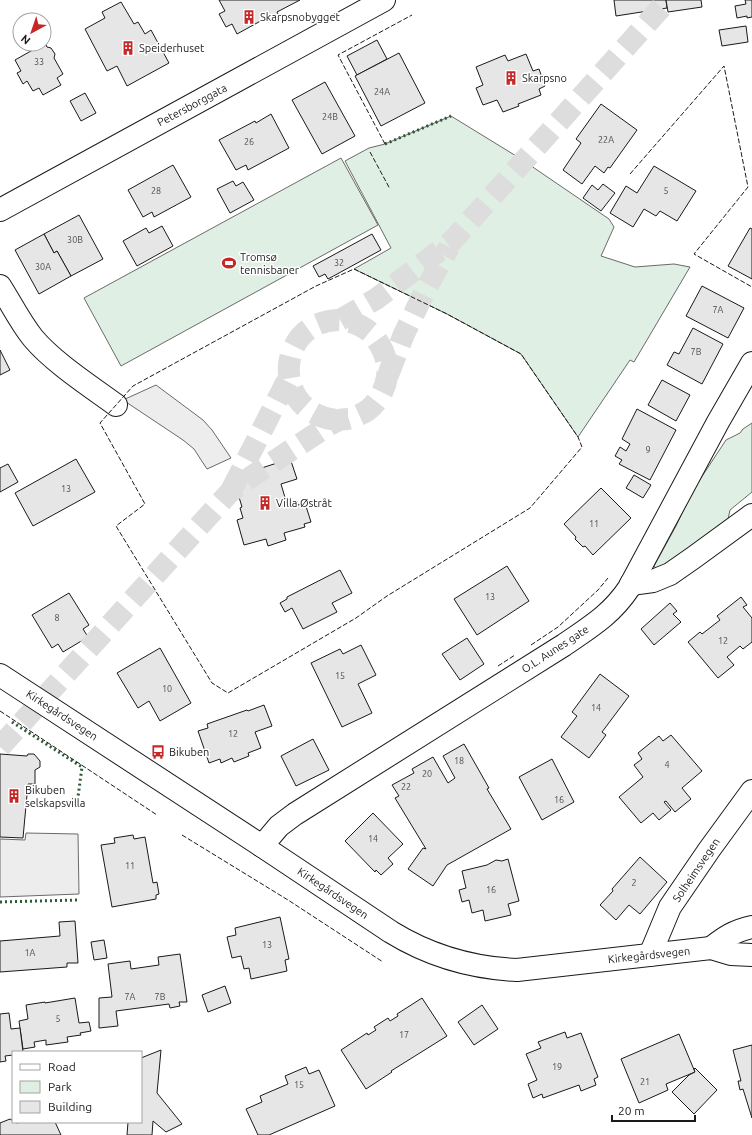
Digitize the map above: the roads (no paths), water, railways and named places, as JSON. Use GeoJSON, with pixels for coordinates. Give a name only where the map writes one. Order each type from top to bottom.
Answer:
{"type":"FeatureCollection","features":[{"type":"Feature","properties":{"kind":"street","name":"Petersborggata"},"geometry":{"type":"LineString","coordinates":[[0,210],[384,0]]}},
{"type":"Feature","properties":{"kind":"street"},"geometry":{"type":"LineString","coordinates":[[0,286],[26,329],[40,346],[80,379],[116,405]]}},
{"type":"Feature","properties":{"kind":"street","name":"O.L. Aunes gate"},"geometry":{"type":"LineString","coordinates":[[262,846],[279,826],[295,814],[564,644],[600,620],[618,604],[631,584],[718,422],[752,363]]}},
{"type":"Feature","properties":{"kind":"street"},"geometry":{"type":"LineString","coordinates":[[631,584],[653,581],[670,574],[752,515]]}},
{"type":"Feature","properties":{"kind":"street","name":"Kirkegårdsvegen"},"geometry":{"type":"LineString","coordinates":[[0,675],[403,940],[434,954],[455,961],[487,967],[517,970],[711,948],[731,954],[752,955]]}},
{"type":"Feature","properties":{"kind":"street","name":"Solheimsvegen"},"geometry":{"type":"LineString","coordinates":[[650,955],[670,907],[752,791]]}},
{"type":"Feature","properties":{"kind":"street"},"geometry":{"type":"LineString","coordinates":[[711,948],[725,937],[738,930],[752,927]]}},
{"type":"Feature","properties":{"kind":"tunnel"},"geometry":{"type":"LineString","coordinates":[[340,320],[376,299],[452,241],[668,0]]}},
{"type":"Feature","properties":{"kind":"tunnel"},"geometry":{"type":"LineString","coordinates":[[388,375],[404,334],[449,247]]}},
{"type":"Feature","properties":{"kind":"tunnel"},"geometry":{"type":"LineString","coordinates":[[0,747],[230,492],[327,426],[339,420],[340,420],[342,419],[348,419],[361,414],[375,403],[383,391],[387,377],[387,365],[384,353],[375,338],[367,330],[347,321],[338,320],[317,325],[301,336],[292,352],[289,370],[292,388],[301,403],[317,415],[340,420]]}},
{"type":"Feature","properties":{"kind":"tunnel"},"geometry":{"type":"LineString","coordinates":[[232,489],[289,377]]}},
{"type":"Feature","properties":{"kind":"place","name":"Skarpsnobygget"},"geometry":{"type":"Point","coordinates":[249,17]}},
{"type":"Feature","properties":{"kind":"place","name":"Speiderhuset"},"geometry":{"type":"Point","coordinates":[128,48]}},
{"type":"Feature","properties":{"kind":"place","name":"Skarpsno"},"geometry":{"type":"Point","coordinates":[511,78]}},
{"type":"Feature","properties":{"kind":"place","name":"Tromsø tennisbaner"},"geometry":{"type":"Point","coordinates":[229,263]}},
{"type":"Feature","properties":{"kind":"place","name":"Villa Østråt"},"geometry":{"type":"Point","coordinates":[265,503]}},
{"type":"Feature","properties":{"kind":"place","name":"Bikuben"},"geometry":{"type":"Point","coordinates":[158,752]}},
{"type":"Feature","properties":{"kind":"place","name":"Bikuben selskapsvilla"},"geometry":{"type":"Point","coordinates":[14,796]}}]}
